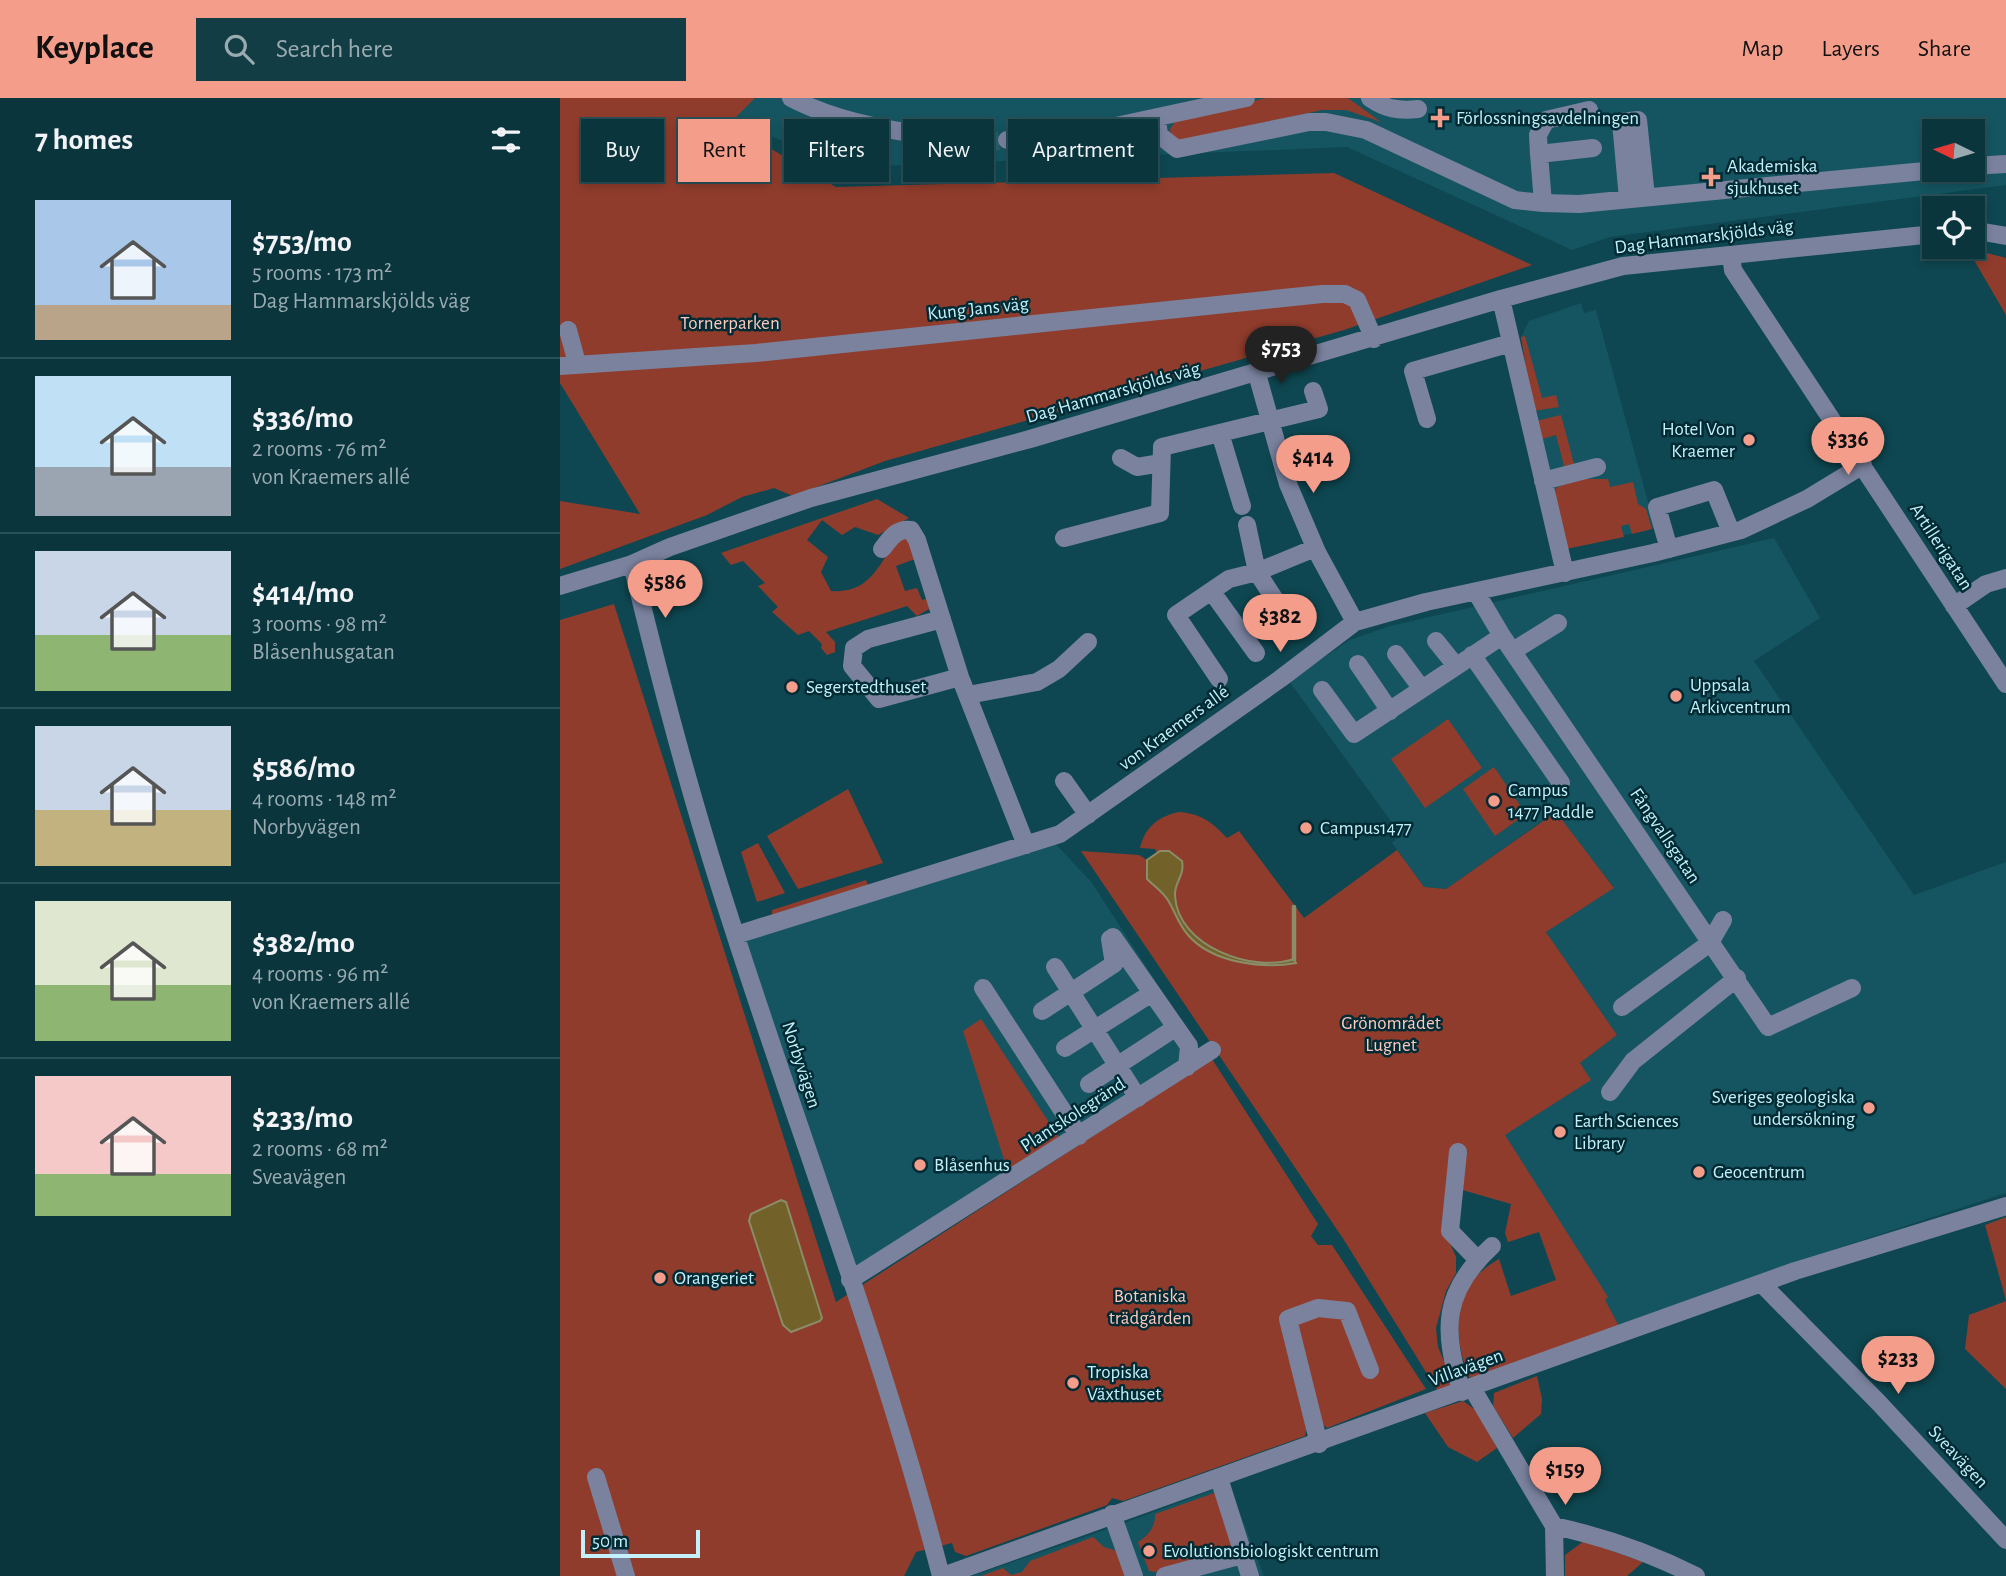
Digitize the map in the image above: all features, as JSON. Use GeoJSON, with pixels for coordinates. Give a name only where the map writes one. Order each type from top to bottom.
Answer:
{"type":"FeatureCollection","features":[{"type":"Feature","properties":{"kind":"street"},"geometry":{"type":"LineString","coordinates":[[791,98],[833,117],[903,132]]}},
{"type":"Feature","properties":{"kind":"street"},"geometry":{"type":"LineString","coordinates":[[1007,140],[1079,134],[1246,98]]}},
{"type":"Feature","properties":{"kind":"street"},"geometry":{"type":"LineString","coordinates":[[1370,98],[1384,107],[1398,111],[1418,109]]}},
{"type":"Feature","properties":{"kind":"street"},"geometry":{"type":"LineString","coordinates":[[1543,202],[1538,135],[1546,120],[1589,110]]}},
{"type":"Feature","properties":{"kind":"street"},"geometry":{"type":"LineString","coordinates":[[1157,118],[1159,135],[1177,149],[1309,122],[1345,125],[1366,130],[1515,200],[1543,202],[1580,204],[1922,171]]}},
{"type":"Feature","properties":{"kind":"street"},"geometry":{"type":"LineString","coordinates":[[1539,154],[1593,148]]}},
{"type":"Feature","properties":{"kind":"street"},"geometry":{"type":"LineString","coordinates":[[1985,165],[2006,163]]}},
{"type":"Feature","properties":{"kind":"street"},"geometry":{"type":"LineString","coordinates":[[2006,227],[1972,230],[2006,236]]}},
{"type":"Feature","properties":{"kind":"street","name":"Dag Hammarskjölds väg"},"geometry":{"type":"LineString","coordinates":[[560,586],[632,564],[670,547],[811,498],[1257,374],[1501,299],[1623,266],[1922,235]]}},
{"type":"Feature","properties":{"kind":"street","name":"Artillerigatan"},"geometry":{"type":"LineString","coordinates":[[1731,255],[1733,270],[2006,684]]}},
{"type":"Feature","properties":{"kind":"street","name":"Kung Jans väg"},"geometry":{"type":"LineString","coordinates":[[569,365],[658,362],[755,353],[1322,294],[1345,294],[1357,300],[1374,339]]}},
{"type":"Feature","properties":{"kind":"street"},"geometry":{"type":"LineString","coordinates":[[1501,299],[1565,573]]}},
{"type":"Feature","properties":{"kind":"street"},"geometry":{"type":"LineString","coordinates":[[568,330],[569,365]]}},
{"type":"Feature","properties":{"kind":"street"},"geometry":{"type":"LineString","coordinates":[[1427,419],[1413,371],[1511,342]]}},
{"type":"Feature","properties":{"kind":"street"},"geometry":{"type":"LineString","coordinates":[[1257,374],[1287,485],[1315,548],[1354,622]]}},
{"type":"Feature","properties":{"kind":"street"},"geometry":{"type":"LineString","coordinates":[[1063,538],[1160,513],[1162,447],[1319,409],[1313,391]]}},
{"type":"Feature","properties":{"kind":"street"},"geometry":{"type":"LineString","coordinates":[[1220,433],[1241,506]]}},
{"type":"Feature","properties":{"kind":"street"},"geometry":{"type":"LineString","coordinates":[[1121,458],[1137,467],[1161,463]]}},
{"type":"Feature","properties":{"kind":"street","name":"von Kraemers allé"},"geometry":{"type":"LineString","coordinates":[[736,935],[1060,834],[1354,622],[1669,549],[1731,532],[1807,499],[1863,464]]}},
{"type":"Feature","properties":{"kind":"street"},"geometry":{"type":"LineString","coordinates":[[1543,481],[1597,467]]}},
{"type":"Feature","properties":{"kind":"street"},"geometry":{"type":"LineString","coordinates":[[1669,549],[1657,507],[1714,490],[1731,532]]}},
{"type":"Feature","properties":{"kind":"street"},"geometry":{"type":"LineString","coordinates":[[1247,525],[1257,572],[1292,626]]}},
{"type":"Feature","properties":{"kind":"street"},"geometry":{"type":"LineString","coordinates":[[882,549],[895,533],[911,530],[917,540],[960,677],[1026,845]]}},
{"type":"Feature","properties":{"kind":"street"},"geometry":{"type":"LineString","coordinates":[[1219,678],[1176,615],[1229,579],[1257,572],[1315,548]]}},
{"type":"Feature","properties":{"kind":"street","name":"Norbyvägen"},"geometry":{"type":"LineString","coordinates":[[632,564],[660,686],[736,935],[850,1280],[942,1576]]}},
{"type":"Feature","properties":{"kind":"street"},"geometry":{"type":"LineString","coordinates":[[1954,606],[1986,584],[2006,578]]}},
{"type":"Feature","properties":{"kind":"street"},"geometry":{"type":"LineString","coordinates":[[1212,592],[1256,653]]}},
{"type":"Feature","properties":{"kind":"street","name":"Fångvallsgatan"},"geometry":{"type":"LineString","coordinates":[[1476,592],[1502,636],[1768,1027],[1852,988]]}},
{"type":"Feature","properties":{"kind":"street"},"geometry":{"type":"LineString","coordinates":[[942,619],[868,639],[855,648],[852,666],[879,699],[960,677]]}},
{"type":"Feature","properties":{"kind":"street"},"geometry":{"type":"LineString","coordinates":[[1513,651],[1558,623]]}},
{"type":"Feature","properties":{"kind":"street"},"geometry":{"type":"LineString","coordinates":[[1322,690],[1354,734],[1502,636]]}},
{"type":"Feature","properties":{"kind":"street"},"geometry":{"type":"LineString","coordinates":[[1436,641],[1456,666]]}},
{"type":"Feature","properties":{"kind":"street"},"geometry":{"type":"LineString","coordinates":[[968,695],[1037,682],[1059,669],[1088,642]]}},
{"type":"Feature","properties":{"kind":"street"},"geometry":{"type":"LineString","coordinates":[[1396,654],[1422,689]]}},
{"type":"Feature","properties":{"kind":"street"},"geometry":{"type":"LineString","coordinates":[[1472,655],[1560,783]]}},
{"type":"Feature","properties":{"kind":"street"},"geometry":{"type":"LineString","coordinates":[[1358,664],[1390,711]]}},
{"type":"Feature","properties":{"kind":"street"},"geometry":{"type":"LineString","coordinates":[[1064,780],[1088,815]]}},
{"type":"Feature","properties":{"kind":"street"},"geometry":{"type":"LineString","coordinates":[[1622,1007],[1711,941],[1723,920]]}},
{"type":"Feature","properties":{"kind":"street"},"geometry":{"type":"LineString","coordinates":[[1042,1011],[1114,964],[1109,940],[1113,937],[1189,1045],[1187,1067]]}},
{"type":"Feature","properties":{"kind":"street"},"geometry":{"type":"LineString","coordinates":[[1055,967],[1139,1098]]}},
{"type":"Feature","properties":{"kind":"street"},"geometry":{"type":"LineString","coordinates":[[1610,1092],[1633,1061],[1737,978]]}},
{"type":"Feature","properties":{"kind":"street"},"geometry":{"type":"LineString","coordinates":[[983,988],[1079,1136]]}},
{"type":"Feature","properties":{"kind":"street"},"geometry":{"type":"LineString","coordinates":[[1065,1048],[1152,993]]}},
{"type":"Feature","properties":{"kind":"street"},"geometry":{"type":"LineString","coordinates":[[1089,1084],[1175,1028]]}},
{"type":"Feature","properties":{"kind":"street","name":"Plantskolegränd"},"geometry":{"type":"LineString","coordinates":[[850,1280],[1212,1050]]}},
{"type":"Feature","properties":{"kind":"street"},"geometry":{"type":"LineString","coordinates":[[1458,1152],[1450,1231],[1477,1259]]}},
{"type":"Feature","properties":{"kind":"street","name":"Villavägen"},"geometry":{"type":"LineString","coordinates":[[942,1576],[1112,1514],[1319,1444],[1762,1283],[2006,1206]]}},
{"type":"Feature","properties":{"kind":"street"},"geometry":{"type":"LineString","coordinates":[[1492,1246],[1468,1267],[1459,1286],[1450,1314],[1451,1355],[1467,1390],[1554,1526],[1555,1576]]}},
{"type":"Feature","properties":{"kind":"street","name":"Sveavägen"},"geometry":{"type":"LineString","coordinates":[[1762,1283],[1879,1403],[2006,1540]]}},
{"type":"Feature","properties":{"kind":"street"},"geometry":{"type":"LineString","coordinates":[[1319,1444],[1288,1319],[1318,1308],[1347,1311],[1370,1370]]}},
{"type":"Feature","properties":{"kind":"street"},"geometry":{"type":"LineString","coordinates":[[596,1477],[626,1576]]}},
{"type":"Feature","properties":{"kind":"street"},"geometry":{"type":"LineString","coordinates":[[1219,1478],[1250,1576]]}},
{"type":"Feature","properties":{"kind":"street"},"geometry":{"type":"LineString","coordinates":[[1112,1514],[1134,1576]]}},
{"type":"Feature","properties":{"kind":"street"},"geometry":{"type":"LineString","coordinates":[[1554,1526],[1606,1537],[1656,1556],[1696,1576]]}},
{"type":"Feature","properties":{"kind":"street"},"geometry":{"type":"LineString","coordinates":[[1165,1576],[1242,1555]]}},
{"type":"Feature","properties":{"kind":"shaded area","name":"Akademiska sjukhuset"},"geometry":{"type":"Polygon","coordinates":[[[659,98],[2006,98],[2006,185],[1610,237],[1572,250],[1347,147],[1158,155],[1158,119],[1008,119],[1008,161],[994,161],[994,119],[903,119],[903,165],[889,166],[889,119],[784,119],[784,141],[770,136],[770,119],[720,119],[659,98]]]}},
{"type":"Feature","properties":{"kind":"shaded area"},"geometry":{"type":"Polygon","coordinates":[[[1581,303],[1584,313],[1596,310],[1655,528],[1566,549],[1521,337],[1529,321],[1581,303]]]}},
{"type":"Feature","properties":{"kind":"shaded area"},"geometry":{"type":"Polygon","coordinates":[[[1774,538],[1820,618],[1754,661],[1914,895],[2006,862],[2006,1193],[1774,1269],[1619,1326],[1604,1299],[1607,1297],[1504,1135],[1590,1080],[1580,1063],[1617,1035],[1546,932],[1614,887],[1555,812],[1446,889],[1424,887],[1392,843],[1401,835],[1289,681],[1350,640],[1390,626],[1774,538]]]}},
{"type":"Feature","properties":{"kind":"shaded area","name":"Blåsenhus"},"geometry":{"type":"Polygon","coordinates":[[[1054,842],[1092,883],[1202,1053],[851,1277],[739,939],[1054,842]]]}},
{"type":"Feature","properties":{"kind":"shaded area"},"geometry":{"type":"Polygon","coordinates":[[[1160,851],[1169,851],[1182,861],[1182,871],[1175,891],[1179,914],[1189,929],[1203,942],[1239,959],[1277,962],[1294,959],[1296,963],[1269,965],[1239,962],[1210,952],[1198,944],[1182,927],[1165,895],[1147,879],[1147,860],[1160,851]]]}},
{"type":"Feature","properties":{"kind":"shaded area"},"geometry":{"type":"Polygon","coordinates":[[[781,1200],[786,1202],[822,1318],[791,1332],[783,1325],[749,1221],[751,1214],[781,1200]]]}},
{"type":"Feature","properties":{"kind":"shaded area","name":"Evolutionsbiologiskt centrum"},"geometry":{"type":"Polygon","coordinates":[[[1229,1484],[1264,1576],[972,1576],[1116,1526],[1229,1484]]]}},
{"type":"Feature","properties":{"kind":"green space","name":"Tornerparken"},"geometry":{"type":"Polygon","coordinates":[[[560,98],[755,98],[734,119],[678,119],[678,182],[770,182],[770,148],[784,156],[784,182],[828,182],[836,187],[1014,182],[1158,182],[1158,178],[1334,173],[1532,265],[1344,330],[885,461],[793,496],[774,488],[742,497],[707,515],[560,569],[560,501],[640,514],[560,383],[560,98]]]}},
{"type":"Feature","properties":{"kind":"green space"},"geometry":{"type":"Polygon","coordinates":[[[1266,98],[1348,98],[1381,122],[1346,110],[1322,110],[1178,141],[1171,137],[1170,129],[1176,120],[1266,98]]]}},
{"type":"Feature","properties":{"kind":"green space"},"geometry":{"type":"Polygon","coordinates":[[[1985,253],[2006,258],[2006,315],[1973,259],[1985,259],[1985,253]]]}},
{"type":"Feature","properties":{"kind":"green space"},"geometry":{"type":"Polygon","coordinates":[[[1525,336],[1542,398],[1556,395],[1559,407],[1533,411],[1521,337],[1525,336]]]}},
{"type":"Feature","properties":{"kind":"green space"},"geometry":{"type":"Polygon","coordinates":[[[1561,415],[1574,464],[1564,466],[1556,435],[1542,439],[1536,421],[1561,415]]]}},
{"type":"Feature","properties":{"kind":"green space"},"geometry":{"type":"Polygon","coordinates":[[[1574,479],[1608,479],[1610,487],[1633,482],[1638,504],[1646,509],[1652,529],[1632,534],[1629,524],[1621,526],[1624,537],[1566,549],[1555,503],[1556,488],[1574,479]]]}},
{"type":"Feature","properties":{"kind":"green space"},"geometry":{"type":"Polygon","coordinates":[[[877,499],[909,518],[878,535],[855,527],[842,535],[822,520],[807,540],[828,557],[821,572],[831,591],[845,591],[856,587],[873,574],[900,533],[906,534],[915,559],[896,566],[905,591],[917,588],[922,600],[929,598],[929,609],[917,616],[907,606],[826,632],[835,642],[835,652],[827,655],[821,648],[822,644],[809,631],[798,635],[772,612],[778,607],[758,586],[765,583],[743,561],[731,565],[721,553],[877,499]]]}},
{"type":"Feature","properties":{"kind":"green space","name":"Botaniska trädgården"},"geometry":{"type":"Polygon","coordinates":[[[614,604],[836,1302],[1212,1059],[1318,1224],[1311,1236],[1318,1245],[1332,1245],[1426,1389],[1327,1428],[1319,1421],[1307,1427],[1305,1436],[1123,1501],[1112,1498],[1107,1505],[966,1556],[955,1552],[952,1543],[916,1552],[904,1576],[560,1576],[560,620],[614,604]]]}},
{"type":"Feature","properties":{"kind":"green space"},"geometry":{"type":"Polygon","coordinates":[[[1448,719],[1482,768],[1425,808],[1391,759],[1448,719]]]}},
{"type":"Feature","properties":{"kind":"green space","name":"Campus 1477 Paddle"},"geometry":{"type":"Polygon","coordinates":[[[1494,767],[1526,814],[1495,836],[1463,789],[1494,767]]]}},
{"type":"Feature","properties":{"kind":"green space"},"geometry":{"type":"Polygon","coordinates":[[[848,789],[883,863],[798,889],[767,836],[848,789]]]}},
{"type":"Feature","properties":{"kind":"green space","name":"Grönområdet Lugnet"},"geometry":{"type":"Polygon","coordinates":[[[1178,812],[1205,819],[1227,838],[1239,831],[1304,918],[1397,850],[1424,887],[1446,889],[1556,812],[1614,888],[1546,932],[1617,1035],[1580,1063],[1591,1080],[1505,1135],[1608,1297],[1605,1300],[1619,1326],[1478,1380],[1469,1377],[1459,1342],[1458,1326],[1464,1295],[1472,1282],[1499,1259],[1511,1296],[1556,1280],[1539,1232],[1508,1242],[1505,1233],[1511,1204],[1452,1187],[1446,1234],[1456,1257],[1456,1273],[1446,1291],[1436,1328],[1438,1347],[1455,1387],[1439,1393],[1344,1240],[1081,851],[1139,855],[1147,860],[1157,853],[1155,849],[1140,848],[1145,834],[1159,820],[1178,812]]]}},
{"type":"Feature","properties":{"kind":"green space"},"geometry":{"type":"Polygon","coordinates":[[[758,843],[785,893],[757,902],[741,852],[758,843]]]}},
{"type":"Feature","properties":{"kind":"green space"},"geometry":{"type":"Polygon","coordinates":[[[866,880],[868,885],[772,915],[772,910],[866,880]]]}},
{"type":"Feature","properties":{"kind":"green space"},"geometry":{"type":"Polygon","coordinates":[[[981,1019],[1060,1139],[1008,1172],[963,1031],[981,1019]]]}},
{"type":"Feature","properties":{"kind":"green space"},"geometry":{"type":"Polygon","coordinates":[[[2006,1217],[2006,1300],[1985,1225],[2006,1217]]]}},
{"type":"Feature","properties":{"kind":"green space"},"geometry":{"type":"Polygon","coordinates":[[[2006,1301],[2006,1389],[1965,1349],[1969,1315],[2006,1301]]]}},
{"type":"Feature","properties":{"kind":"green space"},"geometry":{"type":"Polygon","coordinates":[[[1537,1376],[1542,1399],[1541,1414],[1513,1438],[1493,1406],[1494,1393],[1537,1376]]]}},
{"type":"Feature","properties":{"kind":"green space"},"geometry":{"type":"Polygon","coordinates":[[[1463,1401],[1477,1411],[1497,1448],[1477,1462],[1448,1447],[1425,1413],[1463,1401]]]}},
{"type":"Feature","properties":{"kind":"green space"},"geometry":{"type":"Polygon","coordinates":[[[1217,1492],[1235,1548],[1155,1572],[1149,1571],[1138,1542],[1151,1530],[1155,1514],[1217,1492]]]}},
{"type":"Feature","properties":{"kind":"green space"},"geometry":{"type":"Polygon","coordinates":[[[1093,1537],[1104,1547],[1117,1551],[1125,1576],[981,1576],[1003,1568],[1011,1575],[1022,1572],[1030,1561],[1093,1537]]]}},
{"type":"Feature","properties":{"kind":"green space"},"geometry":{"type":"Polygon","coordinates":[[[1584,1541],[1643,1562],[1627,1576],[1565,1576],[1565,1555],[1584,1541]]]}},
{"type":"Feature","properties":{"kind":"waterway"},"geometry":{"type":"LineString","coordinates":[[1294,907],[1294,959]]}},
{"type":"Feature","properties":{"kind":"tunnel"},"geometry":{"type":"LineString","coordinates":[[994,142],[1007,140]]}},
{"type":"Feature","properties":{"kind":"place","name":"Förlossningsavdelningen"},"geometry":{"type":"Point","coordinates":[1440,118]}},
{"type":"Feature","properties":{"kind":"place","name":"Akademiska sjukhuset"},"geometry":{"type":"Point","coordinates":[1711,177]}},
{"type":"Feature","properties":{"kind":"place","name":"Hotel Von Kraemer"},"geometry":{"type":"Point","coordinates":[1749,440]}},
{"type":"Feature","properties":{"kind":"place","name":"Segerstedthuset"},"geometry":{"type":"Point","coordinates":[792,687]}},
{"type":"Feature","properties":{"kind":"place","name":"Uppsala Arkivcentrum"},"geometry":{"type":"Point","coordinates":[1676,696]}},
{"type":"Feature","properties":{"kind":"place","name":"Campus 1477 Paddle"},"geometry":{"type":"Point","coordinates":[1494,801]}},
{"type":"Feature","properties":{"kind":"place","name":"Campus1477"},"geometry":{"type":"Point","coordinates":[1306,828]}},
{"type":"Feature","properties":{"kind":"place","name":"Sveriges geologiska undersökning"},"geometry":{"type":"Point","coordinates":[1869,1108]}},
{"type":"Feature","properties":{"kind":"place","name":"Earth Sciences Library"},"geometry":{"type":"Point","coordinates":[1560,1132]}},
{"type":"Feature","properties":{"kind":"place","name":"Blåsenhus"},"geometry":{"type":"Point","coordinates":[920,1165]}},
{"type":"Feature","properties":{"kind":"place","name":"Geocentrum"},"geometry":{"type":"Point","coordinates":[1699,1172]}},
{"type":"Feature","properties":{"kind":"place","name":"Orangeriet"},"geometry":{"type":"Point","coordinates":[660,1278]}},
{"type":"Feature","properties":{"kind":"place","name":"Tropiska Växthuset"},"geometry":{"type":"Point","coordinates":[1073,1383]}},
{"type":"Feature","properties":{"kind":"place","name":"Evolutionsbiologiskt centrum"},"geometry":{"type":"Point","coordinates":[1149,1551]}}]}
